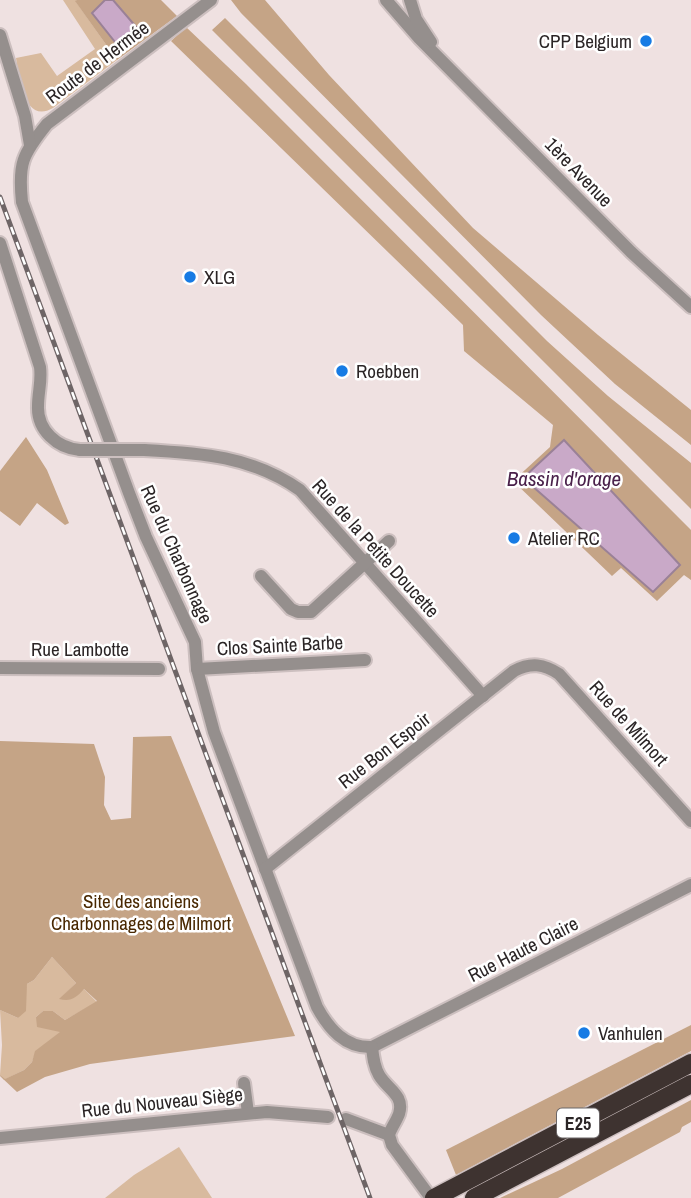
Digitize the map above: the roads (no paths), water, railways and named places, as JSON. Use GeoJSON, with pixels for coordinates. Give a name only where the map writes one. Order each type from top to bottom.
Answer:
{"type":"FeatureCollection","features":[{"type":"Feature","properties":{"kind":"highway","name":"E25"},"geometry":{"type":"LineString","coordinates":[[433,1198],[691,1063]]}},
{"type":"Feature","properties":{"kind":"highway","name":"E25"},"geometry":{"type":"LineString","coordinates":[[474,1198],[691,1084]]}},
{"type":"Feature","properties":{"kind":"street","name":"Route de Hermée"},"geometry":{"type":"LineString","coordinates":[[20,167],[30,145],[47,124],[211,0]]}},
{"type":"Feature","properties":{"kind":"street","name":"1ère Avenue"},"geometry":{"type":"LineString","coordinates":[[386,0],[419,38],[631,252],[691,307]]}},
{"type":"Feature","properties":{"kind":"street","name":"1ère Avenue"},"geometry":{"type":"LineString","coordinates":[[410,0],[416,19],[442,60]]}},
{"type":"Feature","properties":{"kind":"street"},"geometry":{"type":"LineString","coordinates":[[0,35],[30,145]]}},
{"type":"Feature","properties":{"kind":"street","name":"Rue du Charbonnage"},"geometry":{"type":"LineString","coordinates":[[20,167],[22,202],[129,493],[195,642],[197,669],[214,732],[317,1007],[340,1038],[362,1047],[372,1047]]}},
{"type":"Feature","properties":{"kind":"street","name":"Rue de la Petite Doucette"},"geometry":{"type":"LineString","coordinates":[[0,243],[40,367],[42,381],[38,405],[42,425],[48,435],[59,444],[80,450],[144,450],[229,458],[246,461],[281,476],[319,509],[483,696]]}},
{"type":"Feature","properties":{"kind":"street"},"geometry":{"type":"LineString","coordinates":[[261,576],[291,609],[311,612],[389,541]]}},
{"type":"Feature","properties":{"kind":"street","name":"Clos Sainte Barbe"},"geometry":{"type":"LineString","coordinates":[[197,669],[365,660]]}},
{"type":"Feature","properties":{"kind":"street","name":"Rue Bon Espoir"},"geometry":{"type":"LineString","coordinates":[[265,870],[514,671],[529,665]]}},
{"type":"Feature","properties":{"kind":"street","name":"Rue de Milmort"},"geometry":{"type":"LineString","coordinates":[[529,665],[549,667],[559,674],[691,821]]}},
{"type":"Feature","properties":{"kind":"street","name":"Rue Lambotte"},"geometry":{"type":"LineString","coordinates":[[0,668],[159,668]]}},
{"type":"Feature","properties":{"kind":"street","name":"Rue Haute Claire"},"geometry":{"type":"LineString","coordinates":[[372,1047],[691,886]]}},
{"type":"Feature","properties":{"kind":"street"},"geometry":{"type":"LineString","coordinates":[[372,1047],[373,1061],[380,1077],[393,1089],[400,1104],[399,1114],[388,1135]]}},
{"type":"Feature","properties":{"kind":"street"},"geometry":{"type":"LineString","coordinates":[[244,1083],[248,1113]]}},
{"type":"Feature","properties":{"kind":"street","name":"Rue du Nouveau Siège"},"geometry":{"type":"LineString","coordinates":[[0,1138],[248,1113],[279,1112],[328,1118]]}},
{"type":"Feature","properties":{"kind":"street"},"geometry":{"type":"LineString","coordinates":[[346,1119],[388,1135],[392,1145],[433,1198]]}},
{"type":"Feature","properties":{"kind":"water"},"geometry":{"type":"Polygon","coordinates":[[[105,0],[113,0],[138,29],[119,47],[92,13],[105,0]]]}},
{"type":"Feature","properties":{"kind":"water","name":"Bassin d'orage"},"geometry":{"type":"Polygon","coordinates":[[[564,440],[680,565],[653,592],[523,478],[564,440]]]}},
{"type":"Feature","properties":{"kind":"railway"},"geometry":{"type":"LineString","coordinates":[[0,197],[370,1198]]}},
{"type":"Feature","properties":{"kind":"place","name":"CPP Belgium"},"geometry":{"type":"Point","coordinates":[646,41]}},
{"type":"Feature","properties":{"kind":"place","name":"XLG"},"geometry":{"type":"Point","coordinates":[190,277]}},
{"type":"Feature","properties":{"kind":"place","name":"Roebben"},"geometry":{"type":"Point","coordinates":[342,371]}},
{"type":"Feature","properties":{"kind":"place","name":"Atelier RC"},"geometry":{"type":"Point","coordinates":[514,538]}},
{"type":"Feature","properties":{"kind":"place","name":"Vanhulen"},"geometry":{"type":"Point","coordinates":[584,1033]}},
{"type":"Feature","properties":{"kind":"park label","name":"Site des anciens Charbonnages de Milmort"},"geometry":{"type":"Point","coordinates":[141,912]}}]}
